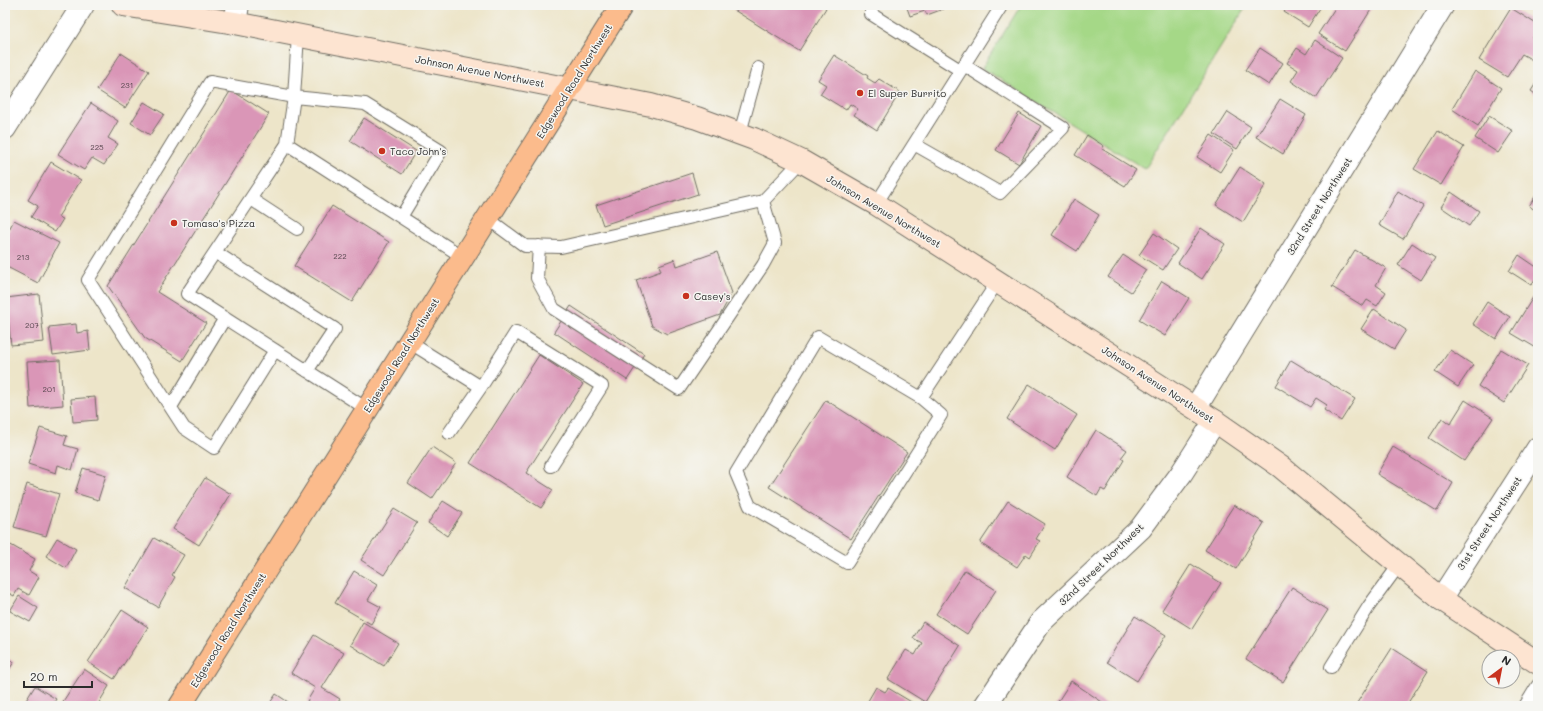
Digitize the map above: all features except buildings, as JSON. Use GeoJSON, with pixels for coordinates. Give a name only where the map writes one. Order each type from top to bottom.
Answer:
{"type":"FeatureCollection","features":[{"type":"Feature","properties":{"kind":"main road","name":"Edgewood Road Northwest"},"geometry":{"type":"LineString","coordinates":[[180,706],[622,5]]}},
{"type":"Feature","properties":{"kind":"street"},"geometry":{"type":"LineString","coordinates":[[5,128],[83,5]]}},
{"type":"Feature","properties":{"kind":"street","name":"Johnson Avenue Northwest"},"geometry":{"type":"LineString","coordinates":[[123,5],[237,14],[298,35],[651,105],[697,118],[740,133],[801,160],[876,204],[1196,407],[1281,467],[1441,599],[1538,663]]}},
{"type":"Feature","properties":{"kind":"street","name":"32nd Street Northwest"},"geometry":{"type":"LineString","coordinates":[[1196,407],[1443,5]]}},
{"type":"Feature","properties":{"kind":"street","name":"32nd Street Northwest"},"geometry":{"type":"LineString","coordinates":[[985,706],[1041,622],[1141,528],[1182,474],[1215,421]]}},
{"type":"Feature","properties":{"kind":"street","name":"31st Street Northwest"},"geometry":{"type":"LineString","coordinates":[[1441,599],[1538,448]]}},
{"type":"Feature","properties":{"kind":"lane"},"geometry":{"type":"LineString","coordinates":[[871,5],[871,14],[1063,128],[1000,194],[914,144]]}},
{"type":"Feature","properties":{"kind":"lane"},"geometry":{"type":"LineString","coordinates":[[876,204],[1002,5]]}},
{"type":"Feature","properties":{"kind":"lane"},"geometry":{"type":"LineString","coordinates":[[298,35],[294,97],[287,144],[187,294],[367,409]]}},
{"type":"Feature","properties":{"kind":"lane"},"geometry":{"type":"LineString","coordinates":[[740,133],[758,68]]}},
{"type":"Feature","properties":{"kind":"lane"},"geometry":{"type":"LineString","coordinates":[[275,350],[214,448],[184,428],[88,280],[210,82],[294,97],[365,104],[441,151],[401,217]]}},
{"type":"Feature","properties":{"kind":"lane"},"geometry":{"type":"LineString","coordinates":[[287,144],[463,257]]}},
{"type":"Feature","properties":{"kind":"lane"},"geometry":{"type":"LineString","coordinates":[[487,218],[525,246],[561,247],[763,201],[801,160]]}},
{"type":"Feature","properties":{"kind":"lane"},"geometry":{"type":"LineString","coordinates":[[251,198],[297,229]]}},
{"type":"Feature","properties":{"kind":"lane"},"geometry":{"type":"LineString","coordinates":[[539,246],[537,278],[554,310],[679,389],[763,264],[775,243],[763,201]]}},
{"type":"Feature","properties":{"kind":"lane"},"geometry":{"type":"LineString","coordinates":[[215,252],[334,329],[307,371]]}},
{"type":"Feature","properties":{"kind":"lane"},"geometry":{"type":"LineString","coordinates":[[921,398],[998,281]]}},
{"type":"Feature","properties":{"kind":"lane"},"geometry":{"type":"LineString","coordinates":[[170,407],[225,318]]}},
{"type":"Feature","properties":{"kind":"lane"},"geometry":{"type":"LineString","coordinates":[[449,433],[481,387],[516,332],[602,386],[551,466]]}},
{"type":"Feature","properties":{"kind":"lane"},"geometry":{"type":"LineString","coordinates":[[818,337],[921,398],[941,415],[847,563],[750,506],[736,473],[818,337]]}},
{"type":"Feature","properties":{"kind":"lane"},"geometry":{"type":"LineString","coordinates":[[409,342],[481,387]]}},
{"type":"Feature","properties":{"kind":"lane"},"geometry":{"type":"LineString","coordinates":[[1331,668],[1369,606],[1399,565]]}},
{"type":"Feature","properties":{"kind":"lane"},"geometry":{"type":"LineString","coordinates":[[1525,706],[1538,685]]}},
{"type":"Feature","properties":{"kind":"green space"},"geometry":{"type":"Polygon","coordinates":[[[1021,5],[1247,5],[1145,169],[982,68],[1021,5]]]}},
{"type":"Feature","properties":{"kind":"place","name":"El Super Burrito"},"geometry":{"type":"Point","coordinates":[860,93]}},
{"type":"Feature","properties":{"kind":"place","name":"Taco John's"},"geometry":{"type":"Point","coordinates":[382,151]}},
{"type":"Feature","properties":{"kind":"place","name":"Tomaso's Pizza"},"geometry":{"type":"Point","coordinates":[174,223]}},
{"type":"Feature","properties":{"kind":"place","name":"Casey's"},"geometry":{"type":"Point","coordinates":[686,296]}}]}
